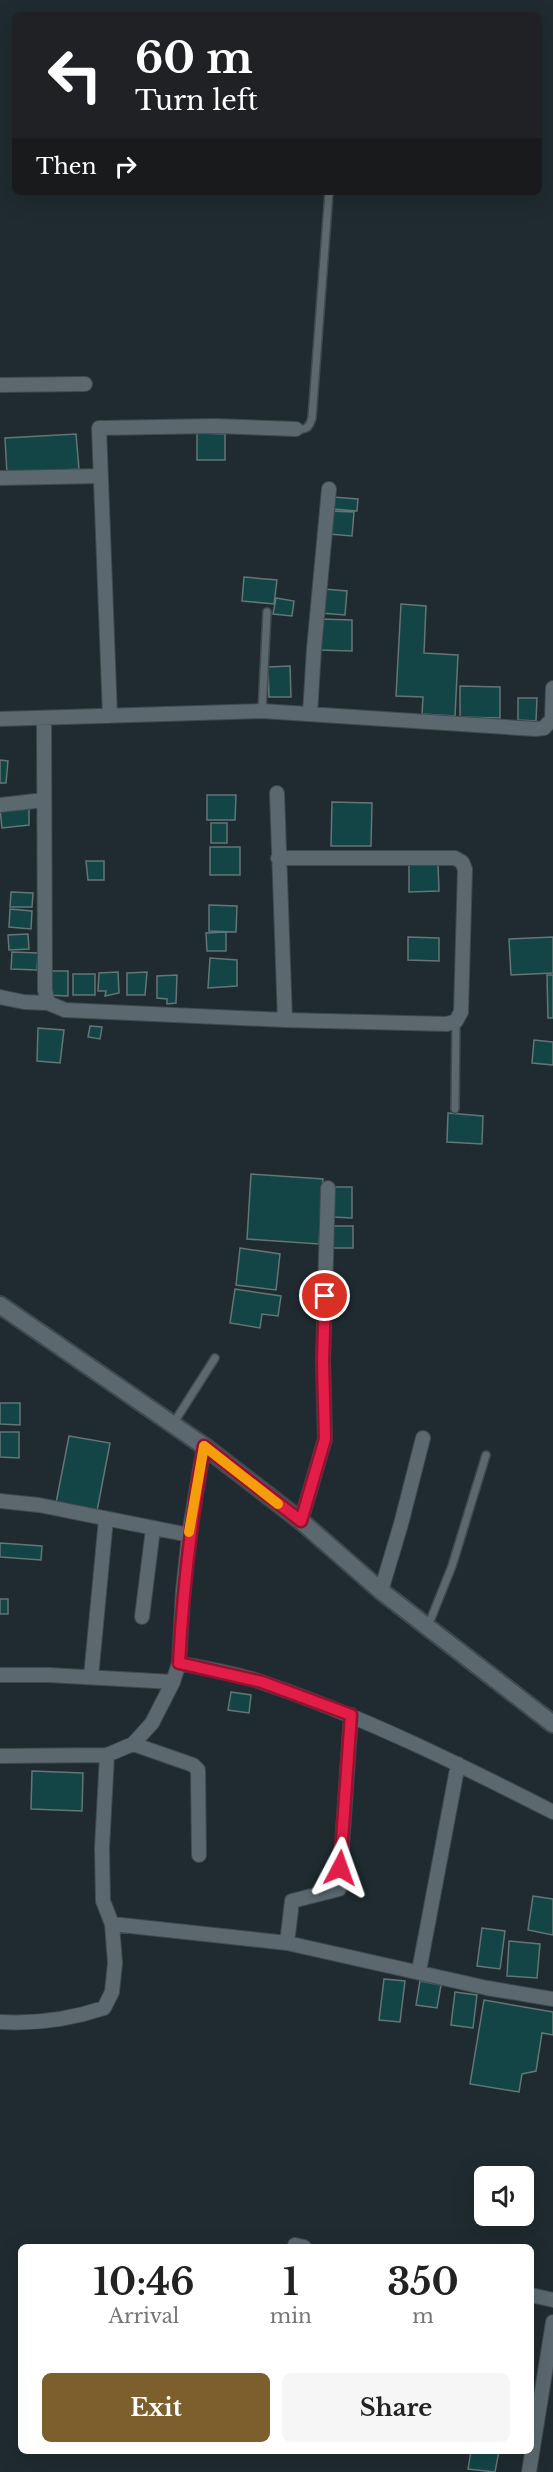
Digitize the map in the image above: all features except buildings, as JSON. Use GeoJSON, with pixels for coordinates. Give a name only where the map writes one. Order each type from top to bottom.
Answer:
{"type":"FeatureCollection","features":[{"type":"Feature","properties":{"kind":"main road"},"geometry":{"type":"LineString","coordinates":[[0,1305],[204,1446],[301,1521],[427,1627],[553,1724]]}},
{"type":"Feature","properties":{"kind":"street"},"geometry":{"type":"LineString","coordinates":[[0,385],[85,384]]}},
{"type":"Feature","properties":{"kind":"street"},"geometry":{"type":"LineString","coordinates":[[110,716],[99,428],[216,426],[296,429]]}},
{"type":"Feature","properties":{"kind":"street"},"geometry":{"type":"LineString","coordinates":[[0,478],[101,476]]}},
{"type":"Feature","properties":{"kind":"street"},"geometry":{"type":"LineString","coordinates":[[310,714],[329,489]]}},
{"type":"Feature","properties":{"kind":"street"},"geometry":{"type":"LineString","coordinates":[[0,719],[262,711],[536,729],[544,728],[552,719],[553,688]]}},
{"type":"Feature","properties":{"kind":"street"},"geometry":{"type":"LineString","coordinates":[[44,718],[45,990],[48,1003]]}},
{"type":"Feature","properties":{"kind":"street"},"geometry":{"type":"LineString","coordinates":[[277,793],[285,1020]]}},
{"type":"Feature","properties":{"kind":"street"},"geometry":{"type":"LineString","coordinates":[[0,805],[44,800]]}},
{"type":"Feature","properties":{"kind":"street"},"geometry":{"type":"LineString","coordinates":[[0,997],[24,1002],[48,1003],[65,1010],[285,1020],[447,1024],[456,1021],[461,1012],[465,869],[462,862],[455,858],[278,858]]}},
{"type":"Feature","properties":{"kind":"street"},"geometry":{"type":"LineString","coordinates":[[301,1521],[325,1439],[323,1361],[328,1188]]}},
{"type":"Feature","properties":{"kind":"street"},"geometry":{"type":"LineString","coordinates":[[381,1590],[423,1438]]}},
{"type":"Feature","properties":{"kind":"street"},"geometry":{"type":"LineString","coordinates":[[0,1756],[107,1755],[133,1744],[152,1723],[173,1682],[179,1663],[189,1536],[204,1446]]}},
{"type":"Feature","properties":{"kind":"street"},"geometry":{"type":"LineString","coordinates":[[0,1501],[39,1505],[189,1536]]}},
{"type":"Feature","properties":{"kind":"street"},"geometry":{"type":"LineString","coordinates":[[91,1677],[106,1519]]}},
{"type":"Feature","properties":{"kind":"street"},"geometry":{"type":"LineString","coordinates":[[142,1617],[153,1529]]}},
{"type":"Feature","properties":{"kind":"street"},"geometry":{"type":"LineString","coordinates":[[179,1663],[262,1682],[351,1715],[458,1764],[553,1812]]}},
{"type":"Feature","properties":{"kind":"street"},"geometry":{"type":"LineString","coordinates":[[0,1675],[173,1682]]}},
{"type":"Feature","properties":{"kind":"street"},"geometry":{"type":"LineString","coordinates":[[287,1943],[292,1901],[339,1889],[351,1715]]}},
{"type":"Feature","properties":{"kind":"street"},"geometry":{"type":"LineString","coordinates":[[133,1744],[193,1766],[198,1770],[199,1855]]}},
{"type":"Feature","properties":{"kind":"street"},"geometry":{"type":"LineString","coordinates":[[0,2022],[51,2021],[84,2015],[104,2008],[112,1992],[114,1972],[112,1924],[103,1901],[102,1848],[107,1755]]}},
{"type":"Feature","properties":{"kind":"street"},"geometry":{"type":"LineString","coordinates":[[419,1971],[458,1764]]}},
{"type":"Feature","properties":{"kind":"street"},"geometry":{"type":"LineString","coordinates":[[112,1924],[287,1943],[487,1988],[553,1999]]}},
{"type":"Feature","properties":{"kind":"street"},"geometry":{"type":"LineString","coordinates":[[534,2296],[553,2300]]}},
{"type":"Feature","properties":{"kind":"street"},"geometry":{"type":"LineString","coordinates":[[534,2418],[553,2322]]}},
{"type":"Feature","properties":{"kind":"street"},"geometry":{"type":"LineString","coordinates":[[529,2472],[531,2454]]}},
{"type":"Feature","properties":{"kind":"lane"},"geometry":{"type":"LineString","coordinates":[[296,429],[304,430],[309,427],[312,418],[329,195]]}},
{"type":"Feature","properties":{"kind":"lane"},"geometry":{"type":"LineString","coordinates":[[262,711],[267,612]]}},
{"type":"Feature","properties":{"kind":"lane"},"geometry":{"type":"LineString","coordinates":[[455,1109],[456,1021]]}},
{"type":"Feature","properties":{"kind":"lane"},"geometry":{"type":"LineString","coordinates":[[173,1425],[214,1358]]}},
{"type":"Feature","properties":{"kind":"lane"},"geometry":{"type":"LineString","coordinates":[[427,1627],[452,1566],[486,1455]]}},
{"type":"Feature","properties":{"kind":"slow traffic"},"geometry":{"type":"LineString","coordinates":[[189,1532],[204,1446],[278,1504]]}},
{"type":"Feature","properties":{"kind":"route"},"geometry":{"type":"LineString","coordinates":[[325,1296],[323,1361],[325,1439],[301,1521],[204,1446],[189,1536],[179,1663],[262,1682],[351,1715],[340,1868]]}}]}
